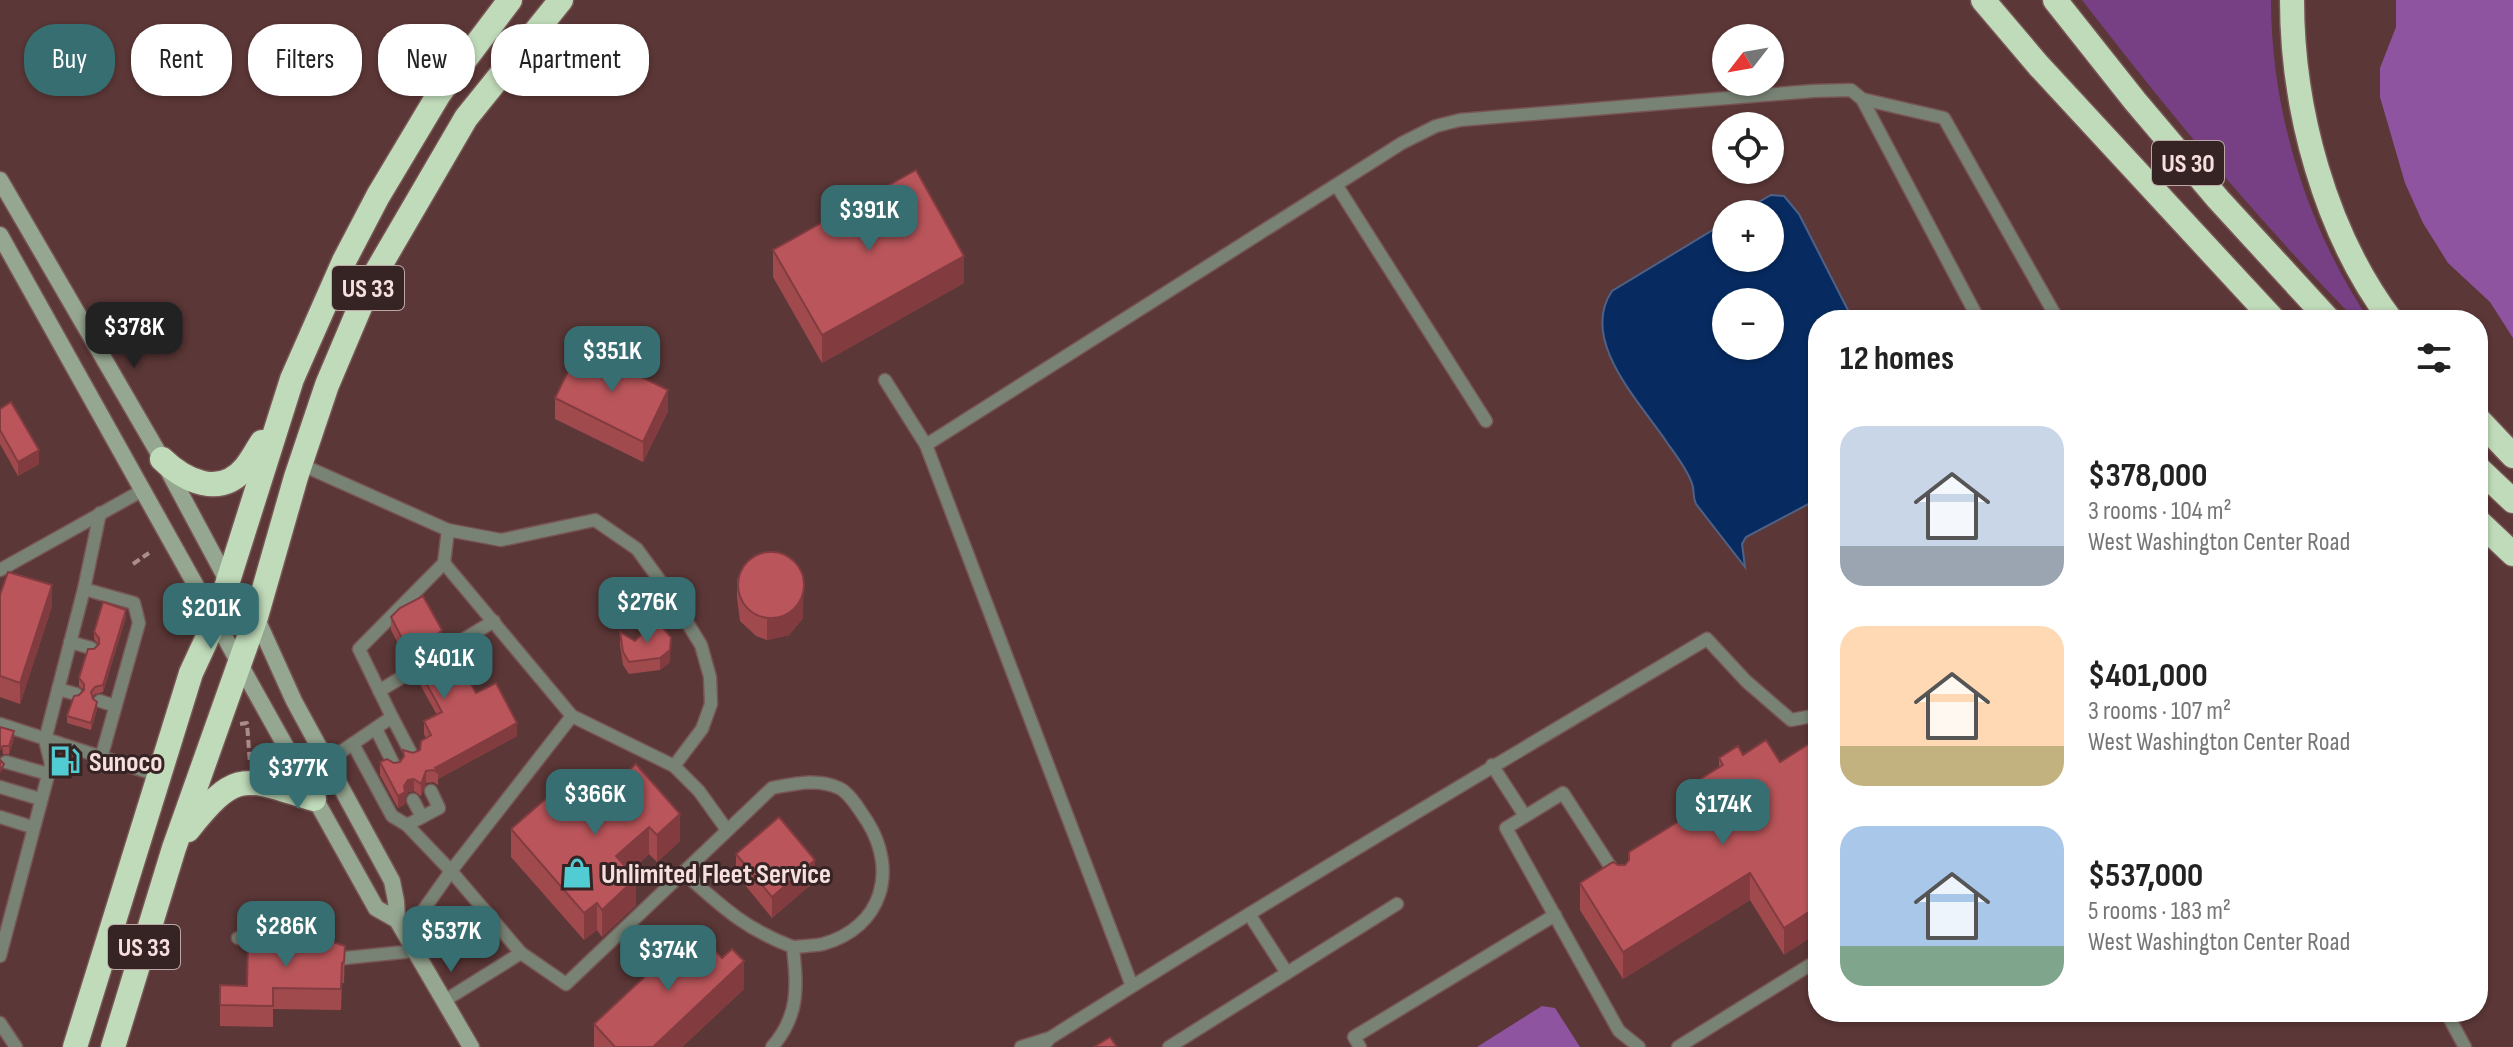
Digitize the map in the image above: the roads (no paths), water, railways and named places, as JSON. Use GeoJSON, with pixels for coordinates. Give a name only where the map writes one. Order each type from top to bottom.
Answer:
{"type":"FeatureCollection","features":[{"type":"Feature","properties":{"kind":"highway","name":"US 33"},"geometry":{"type":"LineString","coordinates":[[75,1047],[191,673],[216,619],[292,379],[338,274],[378,196],[439,94],[510,0]]}},
{"type":"Feature","properties":{"kind":"highway","name":"US 33"},"geometry":{"type":"LineString","coordinates":[[113,1047],[174,848],[256,617],[300,464],[327,385],[371,281],[466,118],[561,0]]}},
{"type":"Feature","properties":{"kind":"highway"},"geometry":{"type":"LineString","coordinates":[[1983,0],[2039,66],[2108,138]]}},
{"type":"Feature","properties":{"kind":"highway","name":"US 30"},"geometry":{"type":"LineString","coordinates":[[2001,0],[2108,138],[2265,310]]}},
{"type":"Feature","properties":{"kind":"highway","name":"US 30"},"geometry":{"type":"LineString","coordinates":[[2055,0],[2218,199],[2320,310]]}},
{"type":"Feature","properties":{"kind":"highway"},"geometry":{"type":"LineString","coordinates":[[2292,0],[2292,35],[2299,96],[2311,149],[2357,265],[2385,310]]}},
{"type":"Feature","properties":{"kind":"highway"},"geometry":{"type":"LineString","coordinates":[[162,459],[175,472],[192,480],[214,485],[225,482],[244,469],[279,417]]}},
{"type":"Feature","properties":{"kind":"highway"},"geometry":{"type":"LineString","coordinates":[[2488,430],[2513,456]]}},
{"type":"Feature","properties":{"kind":"highway"},"geometry":{"type":"LineString","coordinates":[[2488,477],[2513,501]]}},
{"type":"Feature","properties":{"kind":"highway"},"geometry":{"type":"LineString","coordinates":[[2488,530],[2513,554]]}},
{"type":"Feature","properties":{"kind":"highway"},"geometry":{"type":"LineString","coordinates":[[174,848],[209,804],[231,785],[261,781],[314,799]]}},
{"type":"Feature","properties":{"kind":"main road"},"geometry":{"type":"LineString","coordinates":[[0,180],[162,459],[228,582],[256,617],[294,701],[392,881],[397,920],[471,1047]]}},
{"type":"Feature","properties":{"kind":"main road"},"geometry":{"type":"LineString","coordinates":[[0,235],[376,908],[397,920]]}},
{"type":"Feature","properties":{"kind":"lane"},"geometry":{"type":"LineString","coordinates":[[926,445],[1402,143],[1436,126],[1460,120],[1851,90],[1862,99],[1974,310]]}},
{"type":"Feature","properties":{"kind":"lane"},"geometry":{"type":"LineString","coordinates":[[1862,99],[1944,118],[2052,310]]}},
{"type":"Feature","properties":{"kind":"lane"},"geometry":{"type":"LineString","coordinates":[[1337,186],[1486,421]]}},
{"type":"Feature","properties":{"kind":"lane"},"geometry":{"type":"LineString","coordinates":[[885,380],[926,445],[1132,986]]}},
{"type":"Feature","properties":{"kind":"lane"},"geometry":{"type":"LineString","coordinates":[[300,464],[448,530],[501,540],[595,520],[637,549],[701,645],[710,677],[711,704],[702,729],[674,766]]}},
{"type":"Feature","properties":{"kind":"lane"},"geometry":{"type":"LineString","coordinates":[[0,570],[143,490]]}},
{"type":"Feature","properties":{"kind":"lane"},"geometry":{"type":"LineString","coordinates":[[0,956],[51,764],[45,740],[100,513]]}},
{"type":"Feature","properties":{"kind":"lane"},"geometry":{"type":"LineString","coordinates":[[413,757],[359,649],[444,563],[448,530]]}},
{"type":"Feature","properties":{"kind":"lane"},"geometry":{"type":"LineString","coordinates":[[444,563],[572,716],[674,766],[699,791],[727,830]]}},
{"type":"Feature","properties":{"kind":"lane"},"geometry":{"type":"LineString","coordinates":[[84,589],[134,603],[139,623],[101,758]]}},
{"type":"Feature","properties":{"kind":"lane"},"geometry":{"type":"LineString","coordinates":[[446,650],[494,621]]}},
{"type":"Feature","properties":{"kind":"lane"},"geometry":{"type":"LineString","coordinates":[[1021,1047],[1046,1043],[1132,986],[1492,765],[1707,639],[1746,681],[1791,720],[1808,718]]}},
{"type":"Feature","properties":{"kind":"lane"},"geometry":{"type":"LineString","coordinates":[[70,642],[91,648]]}},
{"type":"Feature","properties":{"kind":"lane"},"geometry":{"type":"LineString","coordinates":[[115,655],[129,659]]}},
{"type":"Feature","properties":{"kind":"lane"},"geometry":{"type":"LineString","coordinates":[[379,691],[412,671]]}},
{"type":"Feature","properties":{"kind":"lane"},"geometry":{"type":"LineString","coordinates":[[58,689],[76,694]]}},
{"type":"Feature","properties":{"kind":"lane"},"geometry":{"type":"LineString","coordinates":[[100,701],[115,706]]}},
{"type":"Feature","properties":{"kind":"lane"},"geometry":{"type":"LineString","coordinates":[[405,936],[451,871],[572,716]]}},
{"type":"Feature","properties":{"kind":"lane"},"geometry":{"type":"LineString","coordinates":[[326,762],[392,717]]}},
{"type":"Feature","properties":{"kind":"lane"},"geometry":{"type":"LineString","coordinates":[[0,724],[160,776]]}},
{"type":"Feature","properties":{"kind":"lane"},"geometry":{"type":"LineString","coordinates":[[376,729],[395,767]]}},
{"type":"Feature","properties":{"kind":"lane"},"geometry":{"type":"LineString","coordinates":[[353,744],[392,816],[407,825],[451,871],[521,953],[566,984],[683,872],[727,830],[772,788],[807,782],[840,788],[858,807],[878,839],[884,868],[881,897],[868,916],[850,931],[824,943],[793,947],[760,935],[728,912],[683,872]]}},
{"type":"Feature","properties":{"kind":"lane"},"geometry":{"type":"LineString","coordinates":[[6,762],[48,774]]}},
{"type":"Feature","properties":{"kind":"lane"},"geometry":{"type":"LineString","coordinates":[[1492,765],[1525,816]]}},
{"type":"Feature","properties":{"kind":"lane"},"geometry":{"type":"LineString","coordinates":[[0,787],[40,799]]}},
{"type":"Feature","properties":{"kind":"lane"},"geometry":{"type":"LineString","coordinates":[[407,825],[439,808],[431,791]]}},
{"type":"Feature","properties":{"kind":"lane"},"geometry":{"type":"LineString","coordinates":[[1621,884],[1563,793],[1506,828],[1619,1031],[1639,1047]]}},
{"type":"Feature","properties":{"kind":"lane"},"geometry":{"type":"LineString","coordinates":[[413,800],[422,817]]}},
{"type":"Feature","properties":{"kind":"lane"},"geometry":{"type":"LineString","coordinates":[[0,817],[32,827]]}},
{"type":"Feature","properties":{"kind":"lane"},"geometry":{"type":"LineString","coordinates":[[1169,1047],[1397,904]]}},
{"type":"Feature","properties":{"kind":"lane"},"geometry":{"type":"LineString","coordinates":[[1249,914],[1287,973]]}},
{"type":"Feature","properties":{"kind":"lane"},"geometry":{"type":"LineString","coordinates":[[1360,1047],[1354,1037],[1555,915]]}},
{"type":"Feature","properties":{"kind":"lane"},"geometry":{"type":"LineString","coordinates":[[238,938],[269,940]]}},
{"type":"Feature","properties":{"kind":"lane"},"geometry":{"type":"LineString","coordinates":[[772,1047],[792,1016],[797,988],[793,947]]}},
{"type":"Feature","properties":{"kind":"lane"},"geometry":{"type":"LineString","coordinates":[[323,948],[345,958],[414,951]]}},
{"type":"Feature","properties":{"kind":"lane"},"geometry":{"type":"LineString","coordinates":[[444,1001],[521,953]]}},
{"type":"Feature","properties":{"kind":"lane"},"geometry":{"type":"LineString","coordinates":[[1678,1047],[1808,966]]}},
{"type":"Feature","properties":{"kind":"lane"},"geometry":{"type":"LineString","coordinates":[[2451,1022],[2465,1047]]}},
{"type":"Feature","properties":{"kind":"lane"},"geometry":{"type":"LineString","coordinates":[[0,1023],[16,1047]]}},
{"type":"Feature","properties":{"kind":"water"},"geometry":{"type":"Polygon","coordinates":[[[1771,195],[1784,196],[1799,214],[1848,310],[1808,310],[1808,504],[1746,537],[1742,544],[1745,567],[1696,504],[1686,470],[1630,391],[1608,351],[1603,330],[1604,310],[1612,291],[1712,230],[1712,272],[1784,272],[1784,200],[1762,200],[1771,195]]]}},
{"type":"Feature","properties":{"kind":"place","name":"Sunoco"},"geometry":{"type":"Point","coordinates":[65,761]}},
{"type":"Feature","properties":{"kind":"place","name":"Unlimited Fleet Service"},"geometry":{"type":"Point","coordinates":[577,873]}}]}
